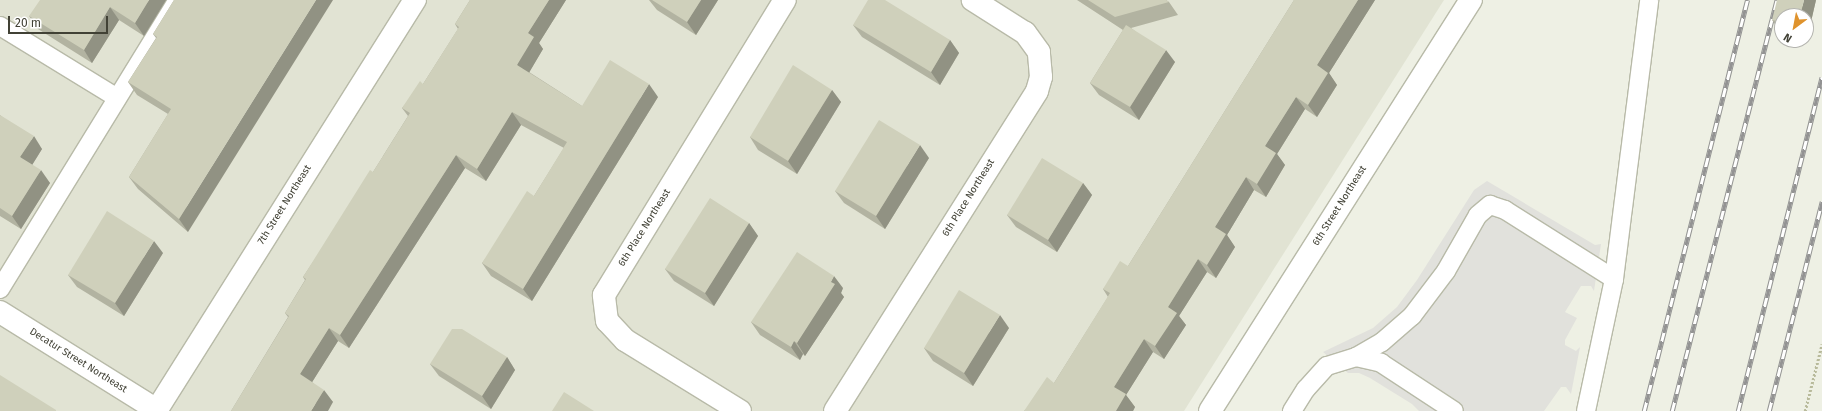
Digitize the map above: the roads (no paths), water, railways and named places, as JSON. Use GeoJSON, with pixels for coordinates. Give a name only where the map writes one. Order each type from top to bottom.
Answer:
{"type":"FeatureCollection","features":[{"type":"Feature","properties":{"kind":"street","name":"7th Street Northeast"},"geometry":{"type":"LineString","coordinates":[[156,410],[415,0]]}},
{"type":"Feature","properties":{"kind":"street","name":"6th Place Northeast"},"geometry":{"type":"LineString","coordinates":[[740,411],[624,340],[607,321],[604,295],[785,0]]}},
{"type":"Feature","properties":{"kind":"street","name":"6th Place Northeast"},"geometry":{"type":"LineString","coordinates":[[835,411],[1037,91],[1041,77],[1039,52],[1025,33],[973,0]]}},
{"type":"Feature","properties":{"kind":"street","name":"6th Street Northeast"},"geometry":{"type":"LineString","coordinates":[[1210,411],[1471,0]]}},
{"type":"Feature","properties":{"kind":"street","name":"Decatur Street Northeast"},"geometry":{"type":"LineString","coordinates":[[0,312],[156,410]]}},
{"type":"Feature","properties":{"kind":"lane"},"geometry":{"type":"LineString","coordinates":[[0,289],[116,97],[178,0]]}},
{"type":"Feature","properties":{"kind":"lane"},"geometry":{"type":"LineString","coordinates":[[1586,411],[1614,279],[1650,0]]}},
{"type":"Feature","properties":{"kind":"lane"},"geometry":{"type":"LineString","coordinates":[[0,26],[116,97]]}},
{"type":"Feature","properties":{"kind":"lane"},"geometry":{"type":"LineString","coordinates":[[1292,411],[1306,388],[1327,366],[1356,357],[1382,342],[1412,316],[1446,271],[1478,215],[1490,205],[1506,210],[1614,279]]}},
{"type":"Feature","properties":{"kind":"lane"},"geometry":{"type":"LineString","coordinates":[[1356,357],[1381,363],[1454,411]]}},
{"type":"Feature","properties":{"kind":"railway"},"geometry":{"type":"LineString","coordinates":[[1644,411],[1747,0]]}},
{"type":"Feature","properties":{"kind":"railway"},"geometry":{"type":"LineString","coordinates":[[1672,411],[1777,0]]}},
{"type":"Feature","properties":{"kind":"railway"},"geometry":{"type":"LineString","coordinates":[[1738,411],[1822,77]]}},
{"type":"Feature","properties":{"kind":"railway"},"geometry":{"type":"LineString","coordinates":[[1769,411],[1822,202]]}}]}
